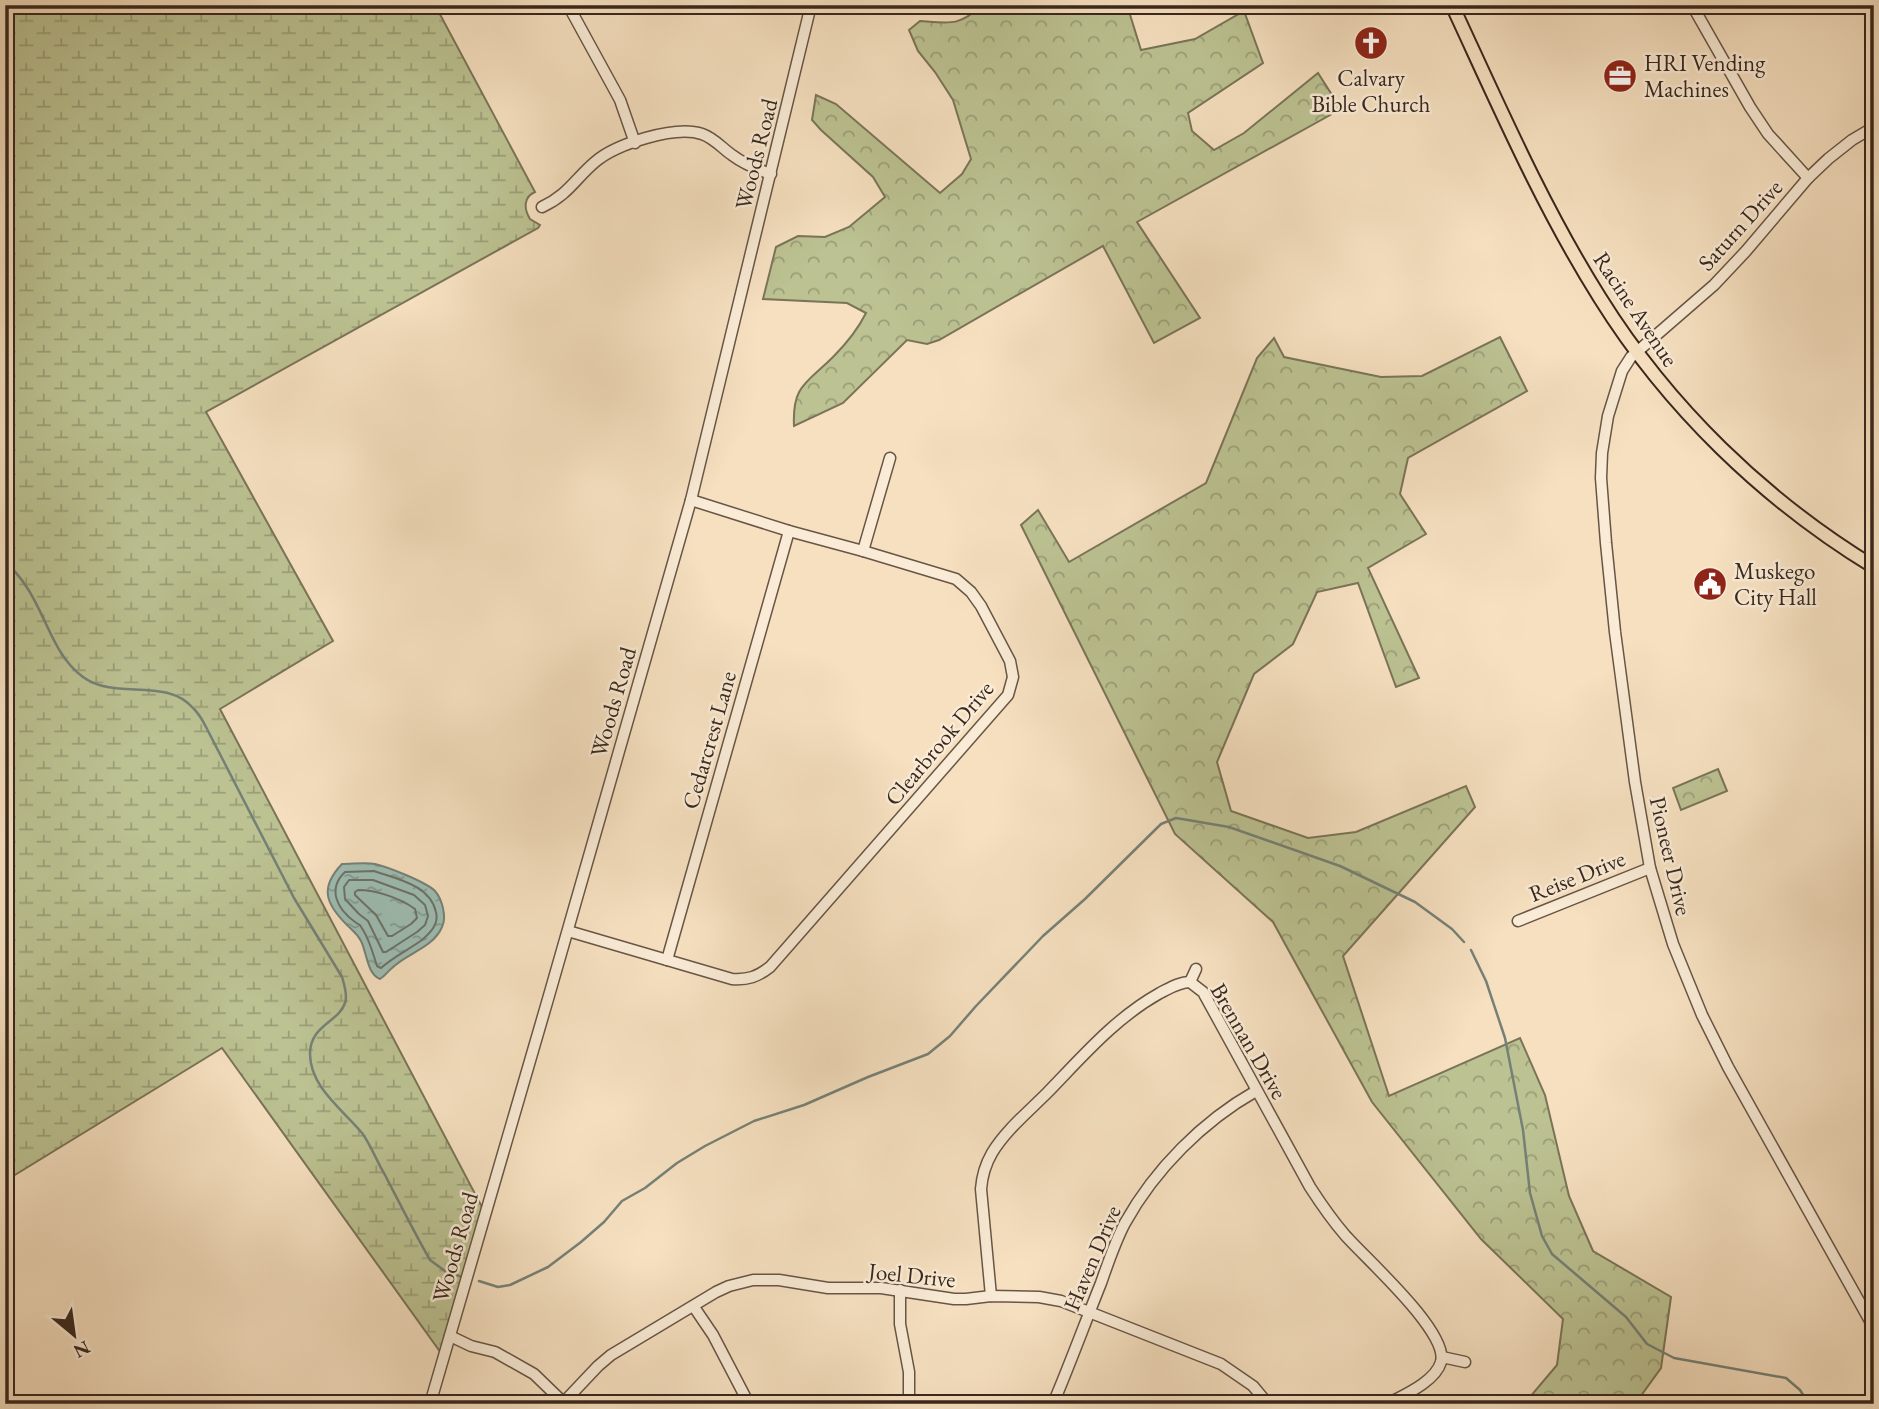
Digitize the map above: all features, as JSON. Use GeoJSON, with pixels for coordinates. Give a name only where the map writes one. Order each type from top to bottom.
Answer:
{"type":"FeatureCollection","features":[{"type":"Feature","properties":{"kind":"main road","name":"Racine Avenue"},"geometry":{"type":"LineString","coordinates":[[1452,5],[1556,223],[1599,297],[1636,351],[1691,417],[1744,470],[1824,534],[1874,567]]}},
{"type":"Feature","properties":{"kind":"street"},"geometry":{"type":"LineString","coordinates":[[568,5],[620,100],[635,143]]}},
{"type":"Feature","properties":{"kind":"street","name":"Woods Road"},"geometry":{"type":"LineString","coordinates":[[430,1404],[691,500],[811,5]]}},
{"type":"Feature","properties":{"kind":"street"},"geometry":{"type":"LineString","coordinates":[[1692,5],[1755,115],[1768,134],[1808,178]]}},
{"type":"Feature","properties":{"kind":"street","name":"Saturn Drive"},"geometry":{"type":"LineString","coordinates":[[1636,351],[1714,285],[1828,159],[1874,127]]}},
{"type":"Feature","properties":{"kind":"street"},"geometry":{"type":"LineString","coordinates":[[542,207],[556,200],[597,160],[611,152],[673,131],[700,133],[744,164],[771,174]]}},
{"type":"Feature","properties":{"kind":"street","name":"Pioneer Drive"},"geometry":{"type":"LineString","coordinates":[[1636,351],[1622,371],[1608,416],[1601,478],[1614,623],[1635,782],[1650,868],[1673,944],[1702,1015],[1734,1079],[1874,1328]]}},
{"type":"Feature","properties":{"kind":"street"},"geometry":{"type":"LineString","coordinates":[[863,551],[890,458]]}},
{"type":"Feature","properties":{"kind":"street","name":"Clearbrook Drive"},"geometry":{"type":"LineString","coordinates":[[568,931],[732,979],[756,977],[770,967],[1008,695],[1013,677],[1010,661],[981,606],[964,584],[945,574],[691,500]]}},
{"type":"Feature","properties":{"kind":"street","name":"Cedarcrest Lane"},"geometry":{"type":"LineString","coordinates":[[667,960],[789,530]]}},
{"type":"Feature","properties":{"kind":"street","name":"Reise Drive"},"geometry":{"type":"LineString","coordinates":[[1518,921],[1650,868]]}},
{"type":"Feature","properties":{"kind":"street"},"geometry":{"type":"LineString","coordinates":[[1190,982],[1196,969]]}},
{"type":"Feature","properties":{"kind":"street","name":"Brennan Drive"},"geometry":{"type":"LineString","coordinates":[[991,1296],[981,1189],[983,1175],[993,1151],[1018,1122],[1118,1022],[1173,986],[1190,982],[1203,992],[1320,1203],[1347,1237],[1411,1305],[1436,1339],[1442,1357]]}},
{"type":"Feature","properties":{"kind":"street","name":"Haven Drive"},"geometry":{"type":"LineString","coordinates":[[1054,1404],[1124,1226],[1148,1187],[1212,1119],[1256,1091]]}},
{"type":"Feature","properties":{"kind":"street","name":"Joel Drive"},"geometry":{"type":"LineString","coordinates":[[564,1403],[611,1355],[729,1286],[753,1280],[779,1280],[828,1288],[900,1290],[954,1299],[991,1296],[1039,1297],[1061,1301],[1221,1364],[1253,1386],[1268,1404]]}},
{"type":"Feature","properties":{"kind":"street"},"geometry":{"type":"LineString","coordinates":[[900,1290],[900,1324],[909,1373],[909,1400]]}},
{"type":"Feature","properties":{"kind":"street"},"geometry":{"type":"LineString","coordinates":[[694,1307],[713,1335],[749,1404]]}},
{"type":"Feature","properties":{"kind":"street"},"geometry":{"type":"LineString","coordinates":[[450,1336],[471,1346],[495,1352],[534,1374],[564,1403]]}},
{"type":"Feature","properties":{"kind":"street"},"geometry":{"type":"LineString","coordinates":[[1387,1404],[1429,1379],[1435,1373],[1442,1357],[1465,1362]]}},
{"type":"Feature","properties":{"kind":"green space"},"geometry":{"type":"Polygon","coordinates":[[[5,5],[435,5],[535,192],[528,197],[526,207],[530,219],[540,225],[538,228],[206,412],[333,641],[220,709],[482,1207],[441,1353],[222,1048],[5,1181],[5,5]]]}},
{"type":"Feature","properties":{"kind":"green space"},"geometry":{"type":"Polygon","coordinates":[[[982,5],[1127,5],[1141,50],[1195,39],[1244,11],[1263,63],[1188,113],[1192,131],[1214,150],[1244,133],[1318,73],[1341,109],[1137,222],[1200,318],[1154,343],[1103,246],[939,340],[927,344],[907,340],[843,403],[794,426],[796,402],[803,386],[843,347],[866,313],[847,303],[763,299],[776,247],[798,236],[825,237],[849,227],[885,197],[873,177],[812,120],[816,95],[836,104],[940,193],[962,174],[971,159],[953,100],[918,51],[909,30],[920,21],[946,23],[960,20],[982,5]]]}},
{"type":"Feature","properties":{"kind":"green space"},"geometry":{"type":"Polygon","coordinates":[[[1500,337],[1527,391],[1408,458],[1400,494],[1426,534],[1368,568],[1419,678],[1396,687],[1358,583],[1317,592],[1293,644],[1254,674],[1217,762],[1231,811],[1308,838],[1356,832],[1466,786],[1475,807],[1343,956],[1389,1096],[1520,1038],[1545,1095],[1569,1196],[1593,1251],[1671,1297],[1661,1368],[1635,1404],[1524,1404],[1557,1365],[1563,1319],[1481,1239],[1372,1102],[1273,922],[1175,834],[1021,525],[1038,510],[1069,562],[1206,483],[1257,358],[1274,338],[1284,357],[1381,377],[1422,376],[1500,337]]]}},
{"type":"Feature","properties":{"kind":"green space"},"geometry":{"type":"Polygon","coordinates":[[[1718,769],[1727,791],[1681,810],[1673,788],[1718,769]]]}},
{"type":"Feature","properties":{"kind":"water"},"geometry":{"type":"Polygon","coordinates":[[[371,863],[397,871],[430,887],[438,894],[442,903],[444,918],[438,934],[380,979],[372,973],[359,938],[330,903],[330,881],[342,864],[371,863]]]}},
{"type":"Feature","properties":{"kind":"waterway"},"geometry":{"type":"LineString","coordinates":[[5,561],[33,597],[64,658],[83,677],[110,687],[169,693],[183,699],[201,718],[294,898],[342,977],[346,993],[345,1003],[337,1015],[319,1030],[311,1044],[311,1066],[315,1077],[365,1138],[430,1260],[445,1271],[462,1277]]}},
{"type":"Feature","properties":{"kind":"waterway"},"geometry":{"type":"LineString","coordinates":[[479,1281],[498,1287],[510,1285],[548,1267],[604,1222],[622,1201],[705,1146],[754,1121],[804,1105],[928,1054],[950,1036],[1043,936],[1161,824],[1176,818],[1229,827],[1340,866],[1415,902],[1452,929],[1464,942]]}},
{"type":"Feature","properties":{"kind":"waterway"},"geometry":{"type":"LineString","coordinates":[[1471,950],[1486,981],[1505,1038],[1523,1130],[1530,1193],[1542,1236],[1552,1254],[1626,1317],[1647,1344],[1674,1358],[1786,1378],[1800,1390],[1809,1404]]}},
{"type":"Feature","properties":{"kind":"place","name":"Calvary Bible Church"},"geometry":{"type":"Point","coordinates":[1371,43]}},
{"type":"Feature","properties":{"kind":"place","name":"HRI Vending Machines"},"geometry":{"type":"Point","coordinates":[1620,76]}},
{"type":"Feature","properties":{"kind":"place","name":"Muskego City Hall"},"geometry":{"type":"Point","coordinates":[1710,584]}}]}
